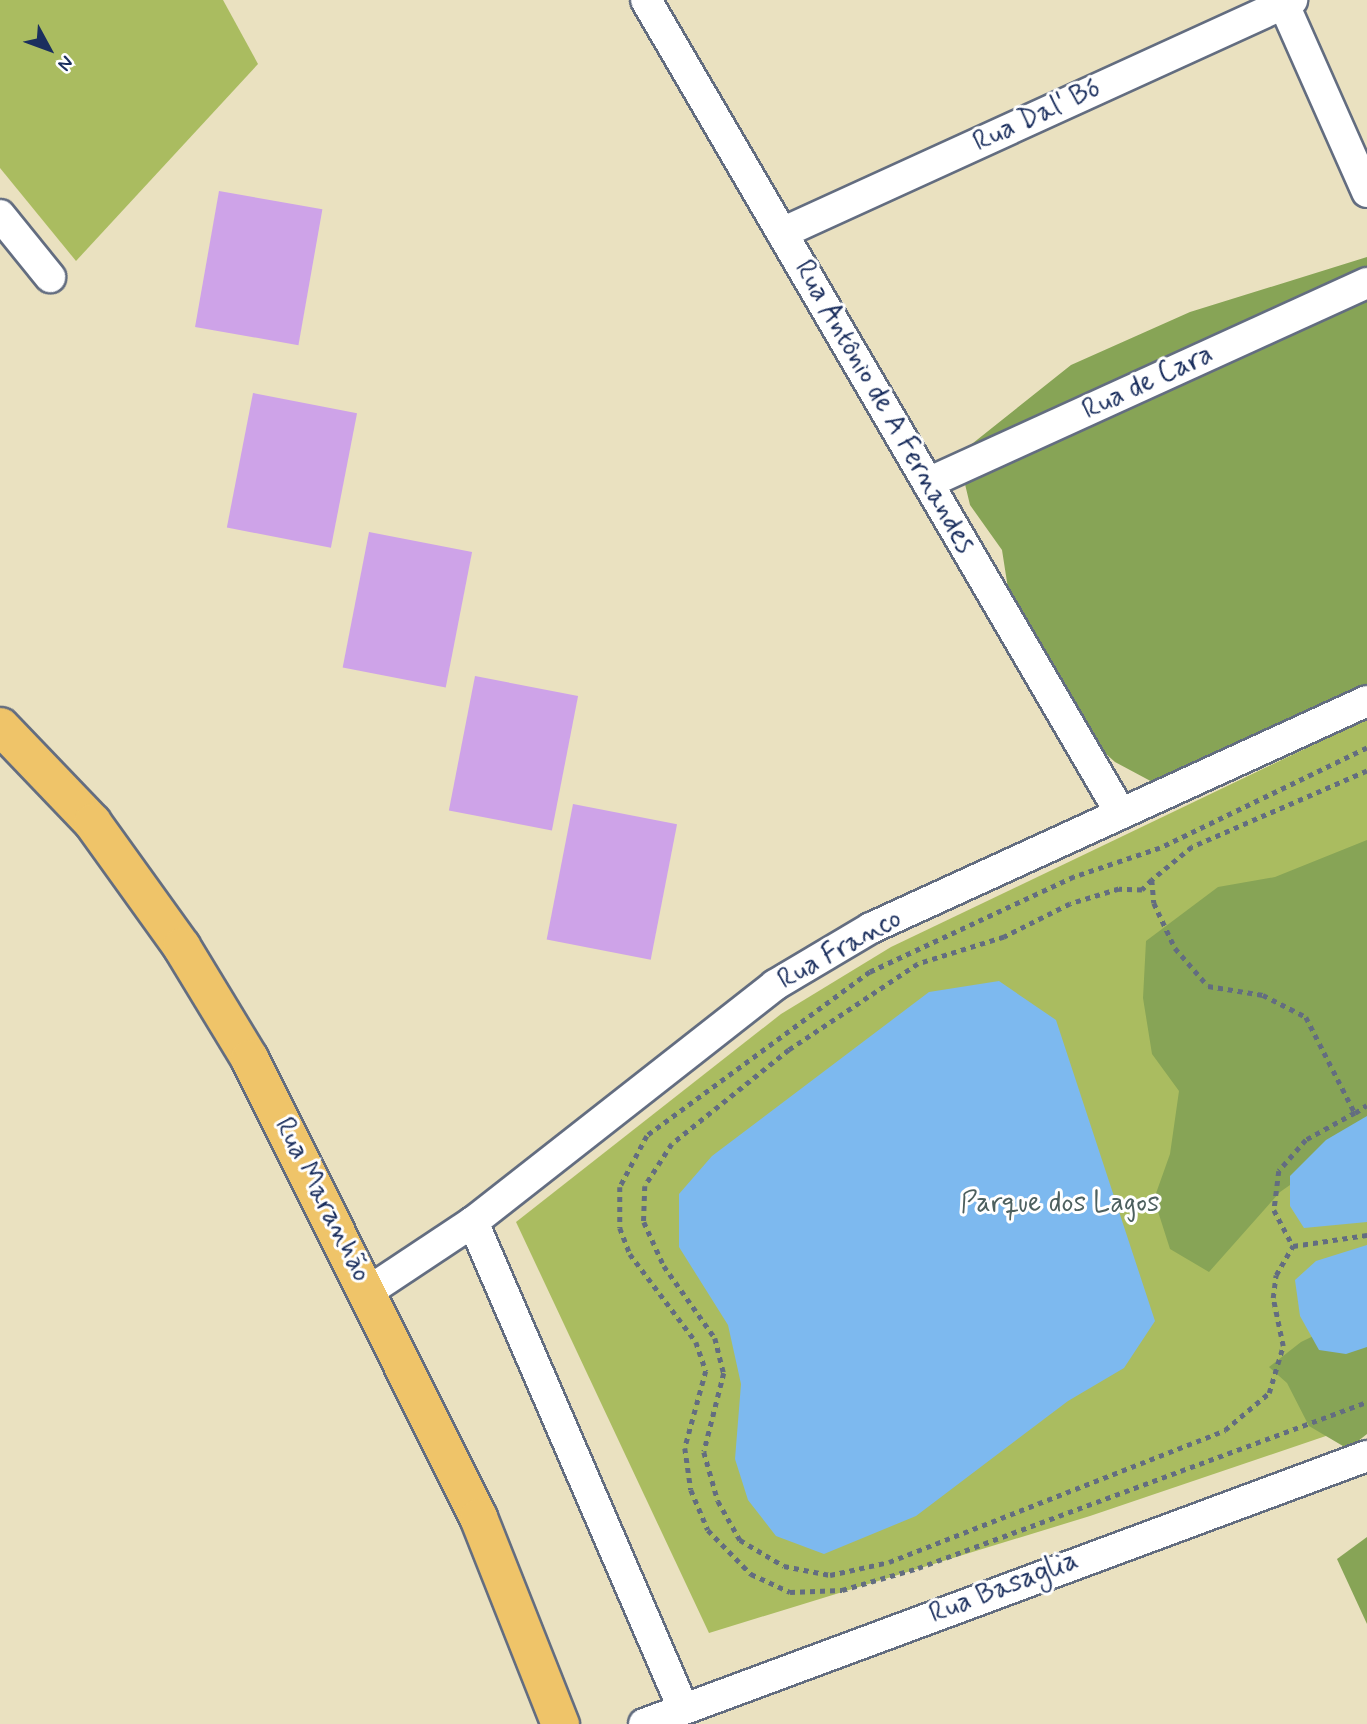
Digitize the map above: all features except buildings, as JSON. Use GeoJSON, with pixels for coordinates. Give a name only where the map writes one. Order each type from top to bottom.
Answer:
{"type":"FeatureCollection","features":[{"type":"Feature","properties":{"kind":"main road","name":"Rua Maranhão"},"geometry":{"type":"LineString","coordinates":[[0,726],[92,822],[181,946],[249,1058],[369,1291],[478,1517],[560,1724]]}},
{"type":"Feature","properties":{"kind":"street","name":"Rua Antônio de A Fernandes"},"geometry":{"type":"LineString","coordinates":[[646,0],[1121,814]]}},
{"type":"Feature","properties":{"kind":"street","name":"Rua Dal' Bó"},"geometry":{"type":"LineString","coordinates":[[782,233],[1286,1]]}},
{"type":"Feature","properties":{"kind":"street"},"geometry":{"type":"LineString","coordinates":[[1286,1],[1367,192]]}},
{"type":"Feature","properties":{"kind":"street"},"geometry":{"type":"LineString","coordinates":[[0,215],[50,277]]}},
{"type":"Feature","properties":{"kind":"street","name":"Rua de Cara"},"geometry":{"type":"LineString","coordinates":[[928,483],[1367,283]]}},
{"type":"Feature","properties":{"kind":"street","name":"Rua Franco"},"geometry":{"type":"LineString","coordinates":[[369,1291],[473,1222],[775,985],[871,928],[1367,701]]}},
{"type":"Feature","properties":{"kind":"street"},"geometry":{"type":"LineString","coordinates":[[473,1222],[683,1708]]}},
{"type":"Feature","properties":{"kind":"street","name":"Rua Basaglia"},"geometry":{"type":"LineString","coordinates":[[643,1724],[1367,1456]]}},
{"type":"Feature","properties":{"kind":"path"},"geometry":{"type":"LineString","coordinates":[[1367,748],[1160,848],[1074,877],[870,972],[647,1136],[620,1187],[620,1228],[630,1254],[696,1342],[706,1371],[685,1448],[691,1490],[708,1530],[751,1574],[790,1592],[842,1590],[918,1568],[1367,1402]]}},
{"type":"Feature","properties":{"kind":"path"},"geometry":{"type":"LineString","coordinates":[[1293,1246],[1276,1275],[1273,1298],[1283,1346],[1269,1393],[1224,1430],[889,1562],[830,1575],[784,1566],[740,1540],[718,1501],[704,1452],[724,1373],[715,1338],[664,1266],[644,1222],[645,1186],[672,1144],[789,1051],[918,964],[1004,937],[1070,904],[1119,889],[1142,890],[1192,847],[1367,771]]}},
{"type":"Feature","properties":{"kind":"path"},"geometry":{"type":"LineString","coordinates":[[1152,880],[1154,903],[1175,948],[1208,986],[1264,995],[1306,1017],[1355,1113]]}},
{"type":"Feature","properties":{"kind":"path"},"geometry":{"type":"LineString","coordinates":[[1293,1246],[1274,1210],[1279,1171],[1306,1140],[1367,1105]]}},
{"type":"Feature","properties":{"kind":"path"},"geometry":{"type":"LineString","coordinates":[[1293,1246],[1367,1235]]}},
{"type":"Feature","properties":{"kind":"green space"},"geometry":{"type":"Polygon","coordinates":[[[0,0],[223,0],[258,64],[76,261],[0,168],[0,0]]]}},
{"type":"Feature","properties":{"kind":"green space"},"geometry":{"type":"Polygon","coordinates":[[[1367,257],[1367,707],[1158,785],[1115,762],[1079,730],[1009,595],[1002,550],[970,505],[958,455],[1071,365],[1190,312],[1367,257]]]}},
{"type":"Feature","properties":{"kind":"green space","name":"Parque dos Lagos"},"geometry":{"type":"Polygon","coordinates":[[[1367,719],[1367,1422],[1090,1516],[709,1633],[516,1222],[781,1014],[891,947],[1367,719]]]}},
{"type":"Feature","properties":{"kind":"green space"},"geometry":{"type":"Polygon","coordinates":[[[1367,840],[1367,1131],[1280,1192],[1209,1272],[1170,1249],[1154,1199],[1170,1154],[1179,1091],[1152,1054],[1143,998],[1146,941],[1218,887],[1275,877],[1367,840]]]}},
{"type":"Feature","properties":{"kind":"green space"},"geometry":{"type":"Polygon","coordinates":[[[1367,1310],[1367,1434],[1348,1449],[1309,1426],[1287,1383],[1269,1367],[1301,1342],[1367,1310]]]}},
{"type":"Feature","properties":{"kind":"green space"},"geometry":{"type":"Polygon","coordinates":[[[1367,1537],[1367,1624],[1337,1559],[1367,1537]]]}},
{"type":"Feature","properties":{"kind":"water"},"geometry":{"type":"Polygon","coordinates":[[[999,981],[1056,1020],[1155,1321],[1124,1368],[1068,1401],[916,1516],[824,1554],[776,1536],[748,1500],[735,1459],[741,1384],[728,1325],[679,1247],[679,1194],[712,1156],[929,992],[999,981]]]}},
{"type":"Feature","properties":{"kind":"water"},"geometry":{"type":"Polygon","coordinates":[[[1367,1116],[1367,1222],[1304,1228],[1290,1206],[1290,1176],[1326,1140],[1367,1116]]]}},
{"type":"Feature","properties":{"kind":"water"},"geometry":{"type":"Polygon","coordinates":[[[1367,1245],[1367,1347],[1346,1354],[1319,1350],[1300,1316],[1295,1280],[1316,1261],[1367,1245]]]}}]}
